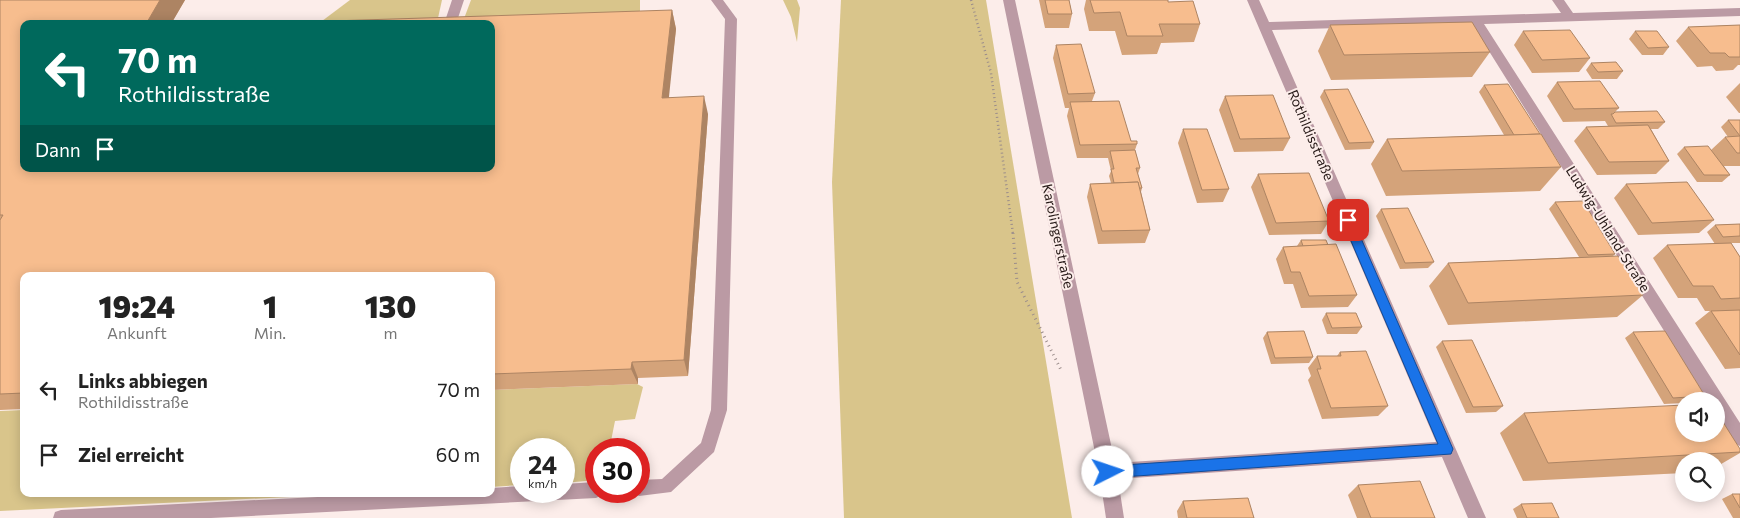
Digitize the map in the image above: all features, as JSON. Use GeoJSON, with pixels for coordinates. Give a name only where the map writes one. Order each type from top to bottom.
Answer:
{"type":"FeatureCollection","features":[{"type":"Feature","properties":{"kind":"street","name":"Karolingerstraße"},"geometry":{"type":"LineString","coordinates":[[1009,0],[1108,472],[1115,518]]}},
{"type":"Feature","properties":{"kind":"street","name":"Rothildisstraße"},"geometry":{"type":"LineString","coordinates":[[1253,0],[1478,518]]}},
{"type":"Feature","properties":{"kind":"street"},"geometry":{"type":"LineString","coordinates":[[1558,0],[1570,16]]}},
{"type":"Feature","properties":{"kind":"street"},"geometry":{"type":"LineString","coordinates":[[1264,26],[1740,12]]}},
{"type":"Feature","properties":{"kind":"street","name":"Ludwig-Uhland-Straße"},"geometry":{"type":"LineString","coordinates":[[1476,20],[1740,438]]}},
{"type":"Feature","properties":{"kind":"street"},"geometry":{"type":"LineString","coordinates":[[1108,472],[1447,449]]}},
{"type":"Feature","properties":{"kind":"lane"},"geometry":{"type":"LineString","coordinates":[[451,20],[458,0]]}},
{"type":"Feature","properties":{"kind":"lane"},"geometry":{"type":"LineString","coordinates":[[650,488],[665,487],[708,447],[719,410],[731,19],[717,0]]}},
{"type":"Feature","properties":{"kind":"lane"},"geometry":{"type":"LineString","coordinates":[[495,495],[585,491]]}},
{"type":"Feature","properties":{"kind":"lane"},"geometry":{"type":"LineString","coordinates":[[61,518],[462,497]]}},
{"type":"Feature","properties":{"kind":"path"},"geometry":{"type":"LineString","coordinates":[[971,0],[991,73],[1011,216],[1017,282],[1063,373]]}},
{"type":"Feature","properties":{"kind":"shaded area"},"geometry":{"type":"Polygon","coordinates":[[[350,0],[442,0],[438,18],[323,20],[350,0]]]}},
{"type":"Feature","properties":{"kind":"shaded area"},"geometry":{"type":"Polygon","coordinates":[[[471,0],[640,0],[640,12],[495,24],[495,20],[464,20],[471,0]]]}},
{"type":"Feature","properties":{"kind":"shaded area"},"geometry":{"type":"Polygon","coordinates":[[[783,0],[797,0],[800,8],[797,42],[791,17],[783,0]]]}},
{"type":"Feature","properties":{"kind":"shaded area"},"geometry":{"type":"Polygon","coordinates":[[[841,0],[986,0],[1072,518],[844,518],[832,182],[841,0]]]}},
{"type":"Feature","properties":{"kind":"shaded area"},"geometry":{"type":"Polygon","coordinates":[[[637,384],[643,387],[635,419],[615,421],[612,438],[585,438],[585,481],[575,482],[575,438],[510,438],[510,486],[495,487],[495,390],[637,384]]]}},
{"type":"Feature","properties":{"kind":"shaded area"},"geometry":{"type":"Polygon","coordinates":[[[20,410],[20,497],[288,497],[0,511],[0,411],[20,410]]]}},
{"type":"Feature","properties":{"kind":"building"},"geometry":{"type":"Polygon","coordinates":[[[0,0],[160,0],[148,20],[20,20],[20,172],[495,172],[495,20],[362,20],[672,10],[662,98],[704,96],[684,360],[632,362],[631,369],[495,374],[495,272],[20,272],[20,393],[0,394],[0,220],[3,215],[0,215],[0,0]]]}},
{"type":"Feature","properties":{"kind":"building"},"geometry":{"type":"Polygon","coordinates":[[[1045,0],[1069,0],[1072,14],[1048,14],[1045,0]]]}},
{"type":"Feature","properties":{"kind":"building"},"geometry":{"type":"Polygon","coordinates":[[[1090,0],[1193,1],[1200,24],[1159,24],[1163,36],[1127,36],[1120,12],[1094,13],[1090,0]]]}},
{"type":"Feature","properties":{"kind":"building"},"geometry":{"type":"Polygon","coordinates":[[[1472,22],[1490,52],[1344,55],[1330,25],[1472,22]]]}},
{"type":"Feature","properties":{"kind":"building"},"geometry":{"type":"Polygon","coordinates":[[[1740,25],[1740,57],[1729,57],[1725,53],[1710,53],[1688,27],[1740,25]]]}},
{"type":"Feature","properties":{"kind":"building"},"geometry":{"type":"Polygon","coordinates":[[[1570,30],[1590,58],[1542,60],[1523,31],[1570,30]]]}},
{"type":"Feature","properties":{"kind":"building"},"geometry":{"type":"Polygon","coordinates":[[[1635,31],[1657,31],[1669,47],[1648,48],[1635,31]]]}},
{"type":"Feature","properties":{"kind":"building"},"geometry":{"type":"Polygon","coordinates":[[[1081,44],[1095,93],[1068,94],[1056,45],[1081,44]]]}},
{"type":"Feature","properties":{"kind":"building"},"geometry":{"type":"Polygon","coordinates":[[[1616,62],[1623,71],[1598,72],[1591,63],[1616,62]]]}},
{"type":"Feature","properties":{"kind":"building"},"geometry":{"type":"Polygon","coordinates":[[[1600,81],[1619,108],[1574,109],[1557,82],[1600,81]]]}},
{"type":"Feature","properties":{"kind":"building"},"geometry":{"type":"Polygon","coordinates":[[[1508,84],[1540,134],[1514,135],[1484,85],[1508,84]]]}},
{"type":"Feature","properties":{"kind":"building"},"geometry":{"type":"Polygon","coordinates":[[[1348,89],[1374,142],[1349,143],[1324,90],[1348,89]]]}},
{"type":"Feature","properties":{"kind":"building"},"geometry":{"type":"Polygon","coordinates":[[[1273,95],[1290,138],[1240,139],[1225,96],[1273,95]]]}},
{"type":"Feature","properties":{"kind":"building"},"geometry":{"type":"Polygon","coordinates":[[[1119,101],[1131,141],[1137,141],[1137,144],[1080,145],[1070,102],[1119,101]]]}},
{"type":"Feature","properties":{"kind":"building"},"geometry":{"type":"Polygon","coordinates":[[[1657,111],[1665,122],[1616,123],[1611,114],[1615,112],[1657,111]]]}},
{"type":"Feature","properties":{"kind":"building"},"geometry":{"type":"Polygon","coordinates":[[[1728,120],[1740,120],[1740,136],[1728,120]]]}},
{"type":"Feature","properties":{"kind":"building"},"geometry":{"type":"Polygon","coordinates":[[[1648,125],[1669,161],[1609,162],[1586,127],[1648,125]]]}},
{"type":"Feature","properties":{"kind":"building"},"geometry":{"type":"Polygon","coordinates":[[[1183,129],[1207,129],[1229,189],[1202,190],[1183,129]]]}},
{"type":"Feature","properties":{"kind":"building"},"geometry":{"type":"Polygon","coordinates":[[[1541,134],[1561,167],[1402,171],[1387,139],[1541,134]]]}},
{"type":"Feature","properties":{"kind":"building"},"geometry":{"type":"Polygon","coordinates":[[[1740,136],[1740,153],[1737,153],[1725,137],[1740,136]]]}},
{"type":"Feature","properties":{"kind":"building"},"geometry":{"type":"Polygon","coordinates":[[[1708,146],[1730,175],[1704,175],[1684,147],[1708,146]]]}},
{"type":"Feature","properties":{"kind":"building"},"geometry":{"type":"Polygon","coordinates":[[[1135,150],[1140,168],[1136,168],[1142,188],[1139,188],[1138,182],[1114,183],[1111,169],[1114,169],[1110,151],[1135,150]]]}},
{"type":"Feature","properties":{"kind":"building"},"geometry":{"type":"Polygon","coordinates":[[[1309,173],[1329,221],[1276,223],[1258,174],[1309,173]]]}},
{"type":"Feature","properties":{"kind":"building"},"geometry":{"type":"Polygon","coordinates":[[[1138,182],[1150,230],[1102,231],[1090,184],[1138,182]]]}},
{"type":"Feature","properties":{"kind":"building"},"geometry":{"type":"Polygon","coordinates":[[[1687,182],[1714,220],[1652,223],[1626,184],[1687,182]]]}},
{"type":"Feature","properties":{"kind":"building"},"geometry":{"type":"Polygon","coordinates":[[[1583,201],[1615,254],[1588,255],[1555,202],[1583,201]]]}},
{"type":"Feature","properties":{"kind":"building"},"geometry":{"type":"Polygon","coordinates":[[[1408,208],[1434,262],[1405,263],[1381,209],[1408,208]]]}},
{"type":"Feature","properties":{"kind":"building"},"geometry":{"type":"Polygon","coordinates":[[[1740,224],[1740,236],[1723,237],[1715,225],[1740,224]]]}},
{"type":"Feature","properties":{"kind":"building"},"geometry":{"type":"Polygon","coordinates":[[[1301,240],[1326,240],[1328,245],[1303,246],[1301,240]]]}},
{"type":"Feature","properties":{"kind":"building"},"geometry":{"type":"Polygon","coordinates":[[[1731,243],[1740,257],[1740,298],[1721,299],[1713,286],[1693,286],[1667,245],[1731,243]]]}},
{"type":"Feature","properties":{"kind":"building"},"geometry":{"type":"Polygon","coordinates":[[[1336,244],[1357,295],[1309,296],[1300,272],[1291,272],[1283,247],[1336,244]]]}},
{"type":"Feature","properties":{"kind":"building"},"geometry":{"type":"Polygon","coordinates":[[[1618,256],[1643,295],[1468,303],[1448,263],[1618,256]]]}},
{"type":"Feature","properties":{"kind":"building"},"geometry":{"type":"Polygon","coordinates":[[[1740,310],[1740,355],[1711,311],[1740,310]]]}},
{"type":"Feature","properties":{"kind":"building"},"geometry":{"type":"Polygon","coordinates":[[[1326,313],[1356,313],[1362,327],[1332,328],[1326,313]]]}},
{"type":"Feature","properties":{"kind":"building"},"geometry":{"type":"Polygon","coordinates":[[[1304,331],[1313,357],[1275,358],[1267,332],[1304,331]]]}},
{"type":"Feature","properties":{"kind":"building"},"geometry":{"type":"Polygon","coordinates":[[[1665,331],[1703,392],[1675,392],[1675,398],[1673,398],[1633,332],[1665,331]]]}},
{"type":"Feature","properties":{"kind":"building"},"geometry":{"type":"Polygon","coordinates":[[[1472,340],[1503,406],[1473,407],[1442,341],[1472,340]]]}},
{"type":"Feature","properties":{"kind":"building"},"geometry":{"type":"Polygon","coordinates":[[[1366,351],[1388,406],[1331,408],[1317,369],[1321,369],[1317,356],[1341,356],[1340,352],[1366,351]]]}},
{"type":"Feature","properties":{"kind":"building"},"geometry":{"type":"Polygon","coordinates":[[[1675,405],[1675,442],[1725,442],[1725,425],[1740,452],[1675,452],[1675,456],[1548,463],[1524,413],[1675,405]]]}},
{"type":"Feature","properties":{"kind":"building"},"geometry":{"type":"Polygon","coordinates":[[[1420,481],[1435,518],[1371,518],[1358,485],[1420,481]]]}},
{"type":"Feature","properties":{"kind":"building"},"geometry":{"type":"Polygon","coordinates":[[[1732,494],[1740,494],[1740,508],[1732,494]]]}},
{"type":"Feature","properties":{"kind":"building"},"geometry":{"type":"Polygon","coordinates":[[[1248,498],[1254,518],[1187,518],[1183,501],[1248,498]]]}},
{"type":"Feature","properties":{"kind":"building"},"geometry":{"type":"Polygon","coordinates":[[[1552,503],[1559,518],[1527,518],[1521,504],[1552,503]]]}},
{"type":"Feature","properties":{"kind":"route"},"geometry":{"type":"LineString","coordinates":[[1108,472],[1447,449],[1348,220]]}}]}
